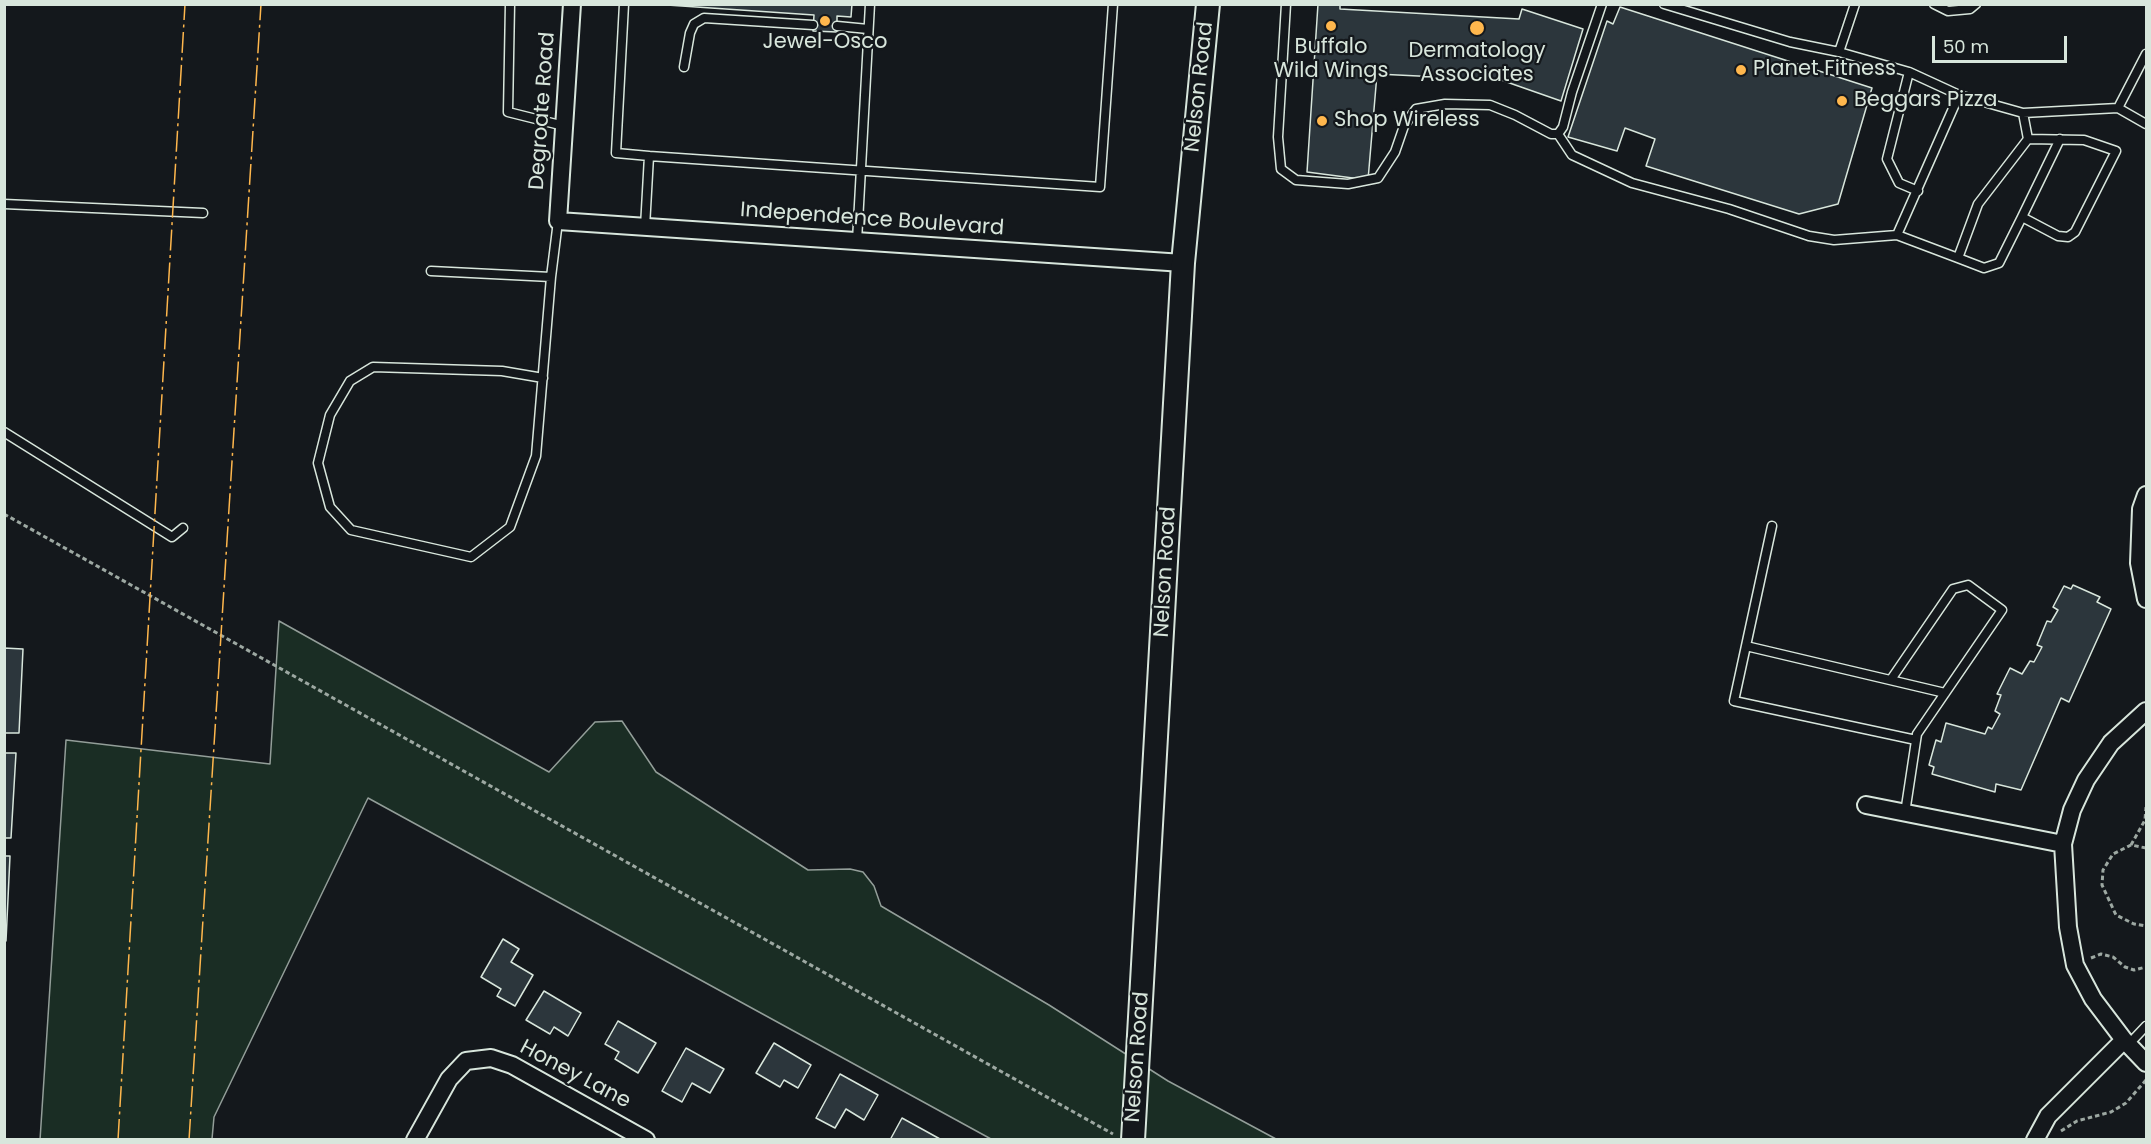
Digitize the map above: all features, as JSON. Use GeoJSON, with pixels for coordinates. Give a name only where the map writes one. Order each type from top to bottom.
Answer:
{"type":"FeatureCollection","features":[{"type":"Feature","properties":{"kind":"street","name":"Degroate Road"},"geometry":{"type":"LineString","coordinates":[[558,221],[572,4]]}},
{"type":"Feature","properties":{"kind":"street","name":"Nelson Road"},"geometry":{"type":"LineString","coordinates":[[1133,1140],[1183,263],[1208,4]]}},
{"type":"Feature","properties":{"kind":"street","name":"Independence Boulevard"},"geometry":{"type":"LineString","coordinates":[[558,221],[1183,263]]}},
{"type":"Feature","properties":{"kind":"street"},"geometry":{"type":"LineString","coordinates":[[2146,495],[2141,509],[2139,563],[2146,599]]}},
{"type":"Feature","properties":{"kind":"street"},"geometry":{"type":"LineString","coordinates":[[2146,711],[2111,743],[2086,780],[2072,810],[2063,844],[2068,927],[2075,965],[2093,999],[2146,1063]]}},
{"type":"Feature","properties":{"kind":"street"},"geometry":{"type":"LineString","coordinates":[[1866,805],[2063,844]]}},
{"type":"Feature","properties":{"kind":"street"},"geometry":{"type":"LineString","coordinates":[[2035,1140],[2048,1116],[2127,1042]]}},
{"type":"Feature","properties":{"kind":"street","name":"Honey Lane"},"geometry":{"type":"LineString","coordinates":[[415,1140],[449,1079],[466,1060],[491,1058],[512,1065],[646,1140]]}},
{"type":"Feature","properties":{"kind":"lane"},"geometry":{"type":"LineString","coordinates":[[510,4],[508,112],[564,126]]}},
{"type":"Feature","properties":{"kind":"lane"},"geometry":{"type":"LineString","coordinates":[[624,4],[616,153],[860,173],[1100,187],[1113,4]]}},
{"type":"Feature","properties":{"kind":"lane"},"geometry":{"type":"LineString","coordinates":[[857,241],[870,4]]}},
{"type":"Feature","properties":{"kind":"lane"},"geometry":{"type":"LineString","coordinates":[[1286,4],[1278,137],[1281,169],[1296,180],[1348,184],[1378,178],[1395,152],[1404,126],[1416,109],[1445,104],[1490,105],[1551,134],[1558,134]]}},
{"type":"Feature","properties":{"kind":"lane"},"geometry":{"type":"LineString","coordinates":[[1558,134],[1563,127],[1572,92],[1602,4]]}},
{"type":"Feature","properties":{"kind":"lane"},"geometry":{"type":"LineString","coordinates":[[1664,4],[1790,42],[1839,52],[1909,72],[1959,95],[2023,113],[2118,108],[2146,124]]}},
{"type":"Feature","properties":{"kind":"lane"},"geometry":{"type":"LineString","coordinates":[[1839,52],[1855,4]]}},
{"type":"Feature","properties":{"kind":"lane"},"geometry":{"type":"LineString","coordinates":[[1934,4],[1948,11],[1970,9],[1976,4]]}},
{"type":"Feature","properties":{"kind":"lane"},"geometry":{"type":"LineString","coordinates":[[684,67],[690,33],[694,24],[704,18],[813,25]]}},
{"type":"Feature","properties":{"kind":"lane"},"geometry":{"type":"LineString","coordinates":[[837,26],[868,29]]}},
{"type":"Feature","properties":{"kind":"lane"},"geometry":{"type":"LineString","coordinates":[[2118,108],[2146,54]]}},
{"type":"Feature","properties":{"kind":"lane"},"geometry":{"type":"LineString","coordinates":[[1909,72],[1887,159],[1899,183],[1918,191]]}},
{"type":"Feature","properties":{"kind":"lane"},"geometry":{"type":"LineString","coordinates":[[1897,235],[1959,95]]}},
{"type":"Feature","properties":{"kind":"lane"},"geometry":{"type":"LineString","coordinates":[[1958,258],[1978,204],[2028,139],[2023,113]]}},
{"type":"Feature","properties":{"kind":"lane"},"geometry":{"type":"LineString","coordinates":[[1558,134],[1572,155],[1632,183],[1729,209],[1809,236],[1834,240],[1897,235],[1984,268],[1999,263],[2060,139]]}},
{"type":"Feature","properties":{"kind":"lane"},"geometry":{"type":"LineString","coordinates":[[2022,217],[2058,236],[2068,237],[2075,232],[2116,151],[2084,140],[2028,139]]}},
{"type":"Feature","properties":{"kind":"lane"},"geometry":{"type":"LineString","coordinates":[[645,227],[649,156]]}},
{"type":"Feature","properties":{"kind":"lane"},"geometry":{"type":"LineString","coordinates":[[4,204],[203,213]]}},
{"type":"Feature","properties":{"kind":"lane"},"geometry":{"type":"LineString","coordinates":[[543,378],[502,371],[373,367],[350,381],[330,415],[318,463],[330,507],[351,530],[471,556],[510,527],[537,456],[551,277],[558,221]]}},
{"type":"Feature","properties":{"kind":"lane"},"geometry":{"type":"LineString","coordinates":[[431,272],[551,277]]}},
{"type":"Feature","properties":{"kind":"lane"},"geometry":{"type":"LineString","coordinates":[[4,432],[172,537],[183,528]]}},
{"type":"Feature","properties":{"kind":"lane"},"geometry":{"type":"LineString","coordinates":[[1772,526],[1734,701],[1916,740]]}},
{"type":"Feature","properties":{"kind":"lane"},"geometry":{"type":"LineString","coordinates":[[1892,678],[1953,589],[1968,585],[2002,610],[1916,740],[1905,813]]}},
{"type":"Feature","properties":{"kind":"lane"},"geometry":{"type":"LineString","coordinates":[[1746,646],[1892,678],[1945,693]]}},
{"type":"Feature","properties":{"kind":"lane"},"geometry":{"type":"LineString","coordinates":[[2127,1042],[2146,1026]]}},
{"type":"Feature","properties":{"kind":"path"},"geometry":{"type":"LineString","coordinates":[[4,514],[1107,1130]]}},
{"type":"Feature","properties":{"kind":"path"},"geometry":{"type":"LineString","coordinates":[[2146,807],[2146,825]]}},
{"type":"Feature","properties":{"kind":"path"},"geometry":{"type":"LineString","coordinates":[[2145,820],[2130,845],[2113,854],[2108,860],[2103,870],[2102,885],[2116,915],[2134,924],[2146,926]]}},
{"type":"Feature","properties":{"kind":"path"},"geometry":{"type":"LineString","coordinates":[[2130,845],[2146,848]]}},
{"type":"Feature","properties":{"kind":"path"},"geometry":{"type":"LineString","coordinates":[[2075,965],[2101,954],[2113,957],[2125,967],[2134,970],[2146,967]]}},
{"type":"Feature","properties":{"kind":"path"},"geometry":{"type":"LineString","coordinates":[[2059,1134],[2063,1128],[2077,1121],[2111,1112],[2126,1103],[2146,1080]]}},
{"type":"Feature","properties":{"kind":"green space"},"geometry":{"type":"Polygon","coordinates":[[[279,621],[549,772],[595,722],[622,721],[656,772],[808,870],[850,869],[863,872],[874,886],[881,906],[1049,1005],[1168,1081],[1276,1139],[991,1139],[368,798],[214,1117],[212,1139],[40,1140],[66,740],[270,764],[279,621]]]}},
{"type":"Feature","properties":{"kind":"building","name":"Jewel-Osco"},"geometry":{"type":"Polygon","coordinates":[[[852,4],[851,17],[837,16],[837,32],[813,31],[814,15],[667,5],[852,4]]]}},
{"type":"Feature","properties":{"kind":"building"},"geometry":{"type":"Polygon","coordinates":[[[1318,4],[1340,4],[1340,9],[1519,19],[1522,9],[1583,29],[1561,101],[1501,80],[1377,74],[1368,180],[1307,172],[1318,4]]]}},
{"type":"Feature","properties":{"kind":"building"},"geometry":{"type":"Polygon","coordinates":[[[1620,7],[1872,88],[1838,204],[1799,214],[1646,166],[1655,139],[1625,128],[1617,151],[1568,137],[1607,21],[1613,24],[1620,7]]]}},
{"type":"Feature","properties":{"kind":"building"},"geometry":{"type":"Polygon","coordinates":[[[2073,585],[2100,597],[2097,602],[2111,609],[2069,702],[2061,698],[2021,790],[1996,784],[1995,792],[1932,774],[1934,767],[1929,765],[1936,740],[1941,742],[1946,723],[1985,734],[1988,727],[1992,729],[2000,714],[1995,711],[2001,695],[1997,694],[2010,668],[2022,674],[2030,661],[2034,662],[2042,647],[2037,645],[2047,621],[2051,622],[2058,610],[2053,607],[2064,586],[2071,589],[2073,585]]]}},
{"type":"Feature","properties":{"kind":"building"},"geometry":{"type":"Polygon","coordinates":[[[4,648],[23,649],[19,733],[4,733],[4,648]]]}},
{"type":"Feature","properties":{"kind":"building"},"geometry":{"type":"Polygon","coordinates":[[[4,753],[16,753],[11,838],[4,838],[4,753]]]}},
{"type":"Feature","properties":{"kind":"building"},"geometry":{"type":"Polygon","coordinates":[[[4,856],[10,856],[6,941],[4,941],[4,856]]]}},
{"type":"Feature","properties":{"kind":"building"},"geometry":{"type":"Polygon","coordinates":[[[503,939],[519,949],[511,962],[533,975],[515,1006],[497,996],[501,989],[481,977],[503,939]]]}},
{"type":"Feature","properties":{"kind":"building"},"geometry":{"type":"Polygon","coordinates":[[[544,991],[581,1013],[568,1036],[554,1027],[550,1034],[526,1020],[544,991]]]}},
{"type":"Feature","properties":{"kind":"building"},"geometry":{"type":"Polygon","coordinates":[[[618,1021],[656,1043],[638,1073],[615,1059],[619,1052],[605,1044],[618,1021]]]}},
{"type":"Feature","properties":{"kind":"building"},"geometry":{"type":"Polygon","coordinates":[[[774,1043],[811,1065],[798,1088],[784,1080],[780,1087],[756,1073],[774,1043]]]}},
{"type":"Feature","properties":{"kind":"building"},"geometry":{"type":"Polygon","coordinates":[[[686,1048],[724,1069],[710,1093],[692,1083],[682,1102],[662,1091],[686,1048]]]}},
{"type":"Feature","properties":{"kind":"building"},"geometry":{"type":"Polygon","coordinates":[[[840,1074],[878,1095],[864,1120],[846,1109],[835,1128],[816,1118],[840,1074]]]}},
{"type":"Feature","properties":{"kind":"building"},"geometry":{"type":"Polygon","coordinates":[[[902,1118],[940,1139],[940,1140],[890,1140],[902,1118]]]}},
{"type":"Feature","properties":{"kind":"power"},"geometry":{"type":"LineString","coordinates":[[118,1140],[185,4]]}},
{"type":"Feature","properties":{"kind":"power"},"geometry":{"type":"LineString","coordinates":[[189,1140],[261,4]]}},
{"type":"Feature","properties":{"kind":"place","name":"Jewel-Osco"},"geometry":{"type":"Point","coordinates":[825,21]}},
{"type":"Feature","properties":{"kind":"place","name":"Buffalo Wild Wings"},"geometry":{"type":"Point","coordinates":[1331,26]}},
{"type":"Feature","properties":{"kind":"place","name":"Dermatology Associates"},"geometry":{"type":"Point","coordinates":[1477,28]}},
{"type":"Feature","properties":{"kind":"place","name":"Planet Fitness"},"geometry":{"type":"Point","coordinates":[1741,70]}},
{"type":"Feature","properties":{"kind":"place","name":"Beggars Pizza"},"geometry":{"type":"Point","coordinates":[1842,101]}},
{"type":"Feature","properties":{"kind":"place","name":"Shop Wireless"},"geometry":{"type":"Point","coordinates":[1322,121]}}]}
